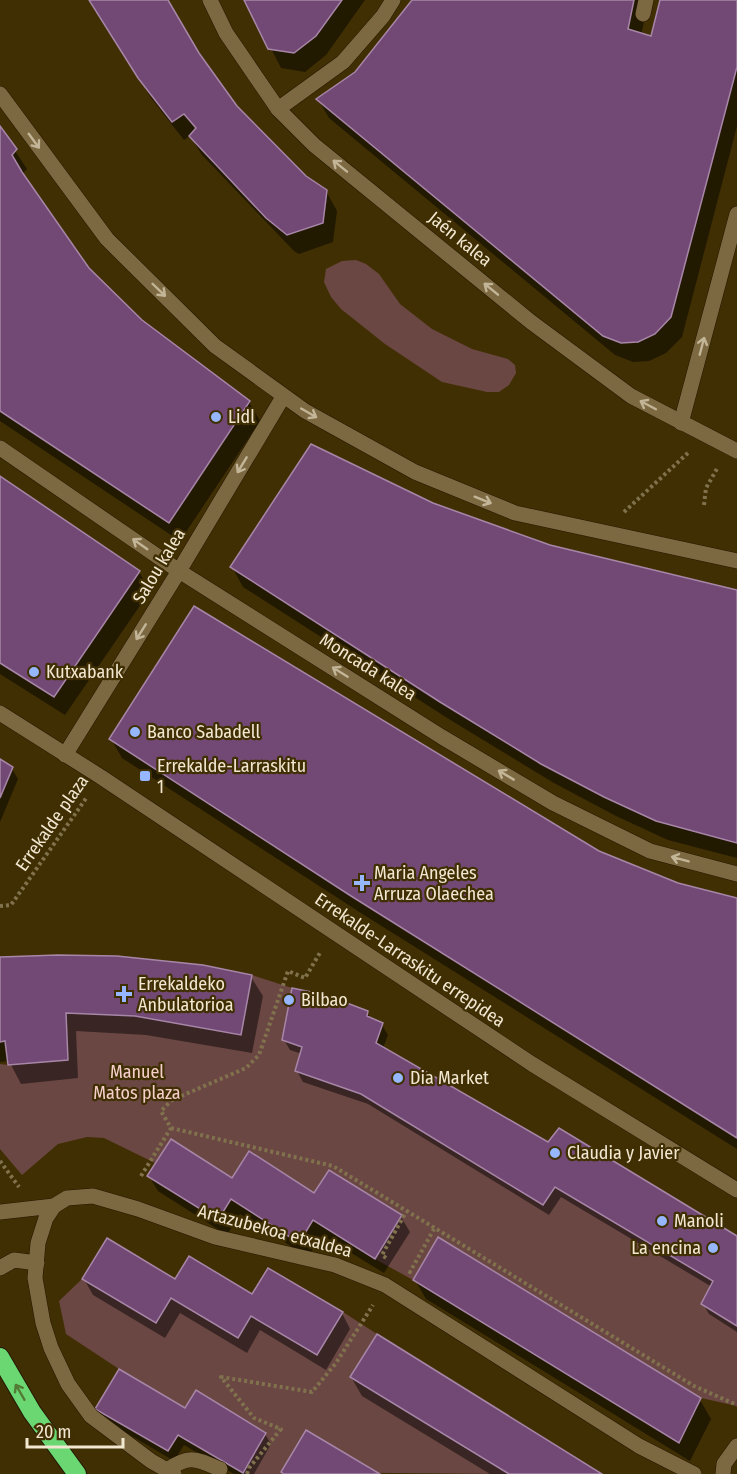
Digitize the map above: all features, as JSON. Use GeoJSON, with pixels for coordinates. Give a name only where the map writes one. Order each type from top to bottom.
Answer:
{"type":"FeatureCollection","features":[{"type":"Feature","properties":{"kind":"highway"},"geometry":{"type":"LineString","coordinates":[[0,1357],[32,1412],[77,1474]]}},
{"type":"Feature","properties":{"kind":"street","name":"Jaén kalea"},"geometry":{"type":"LineString","coordinates":[[210,0],[226,33],[279,109],[314,145],[531,322],[631,396],[701,432],[730,455]]}},
{"type":"Feature","properties":{"kind":"street"},"geometry":{"type":"LineString","coordinates":[[279,109],[343,62],[384,16],[393,0]]}},
{"type":"Feature","properties":{"kind":"street"},"geometry":{"type":"LineString","coordinates":[[0,94],[107,239],[216,346],[304,411],[415,472],[515,513],[737,561]]}},
{"type":"Feature","properties":{"kind":"street"},"geometry":{"type":"LineString","coordinates":[[681,423],[737,214]]}},
{"type":"Feature","properties":{"kind":"street","name":"Salou kalea"},"geometry":{"type":"LineString","coordinates":[[65,755],[283,397]]}},
{"type":"Feature","properties":{"kind":"street","name":"Moncada kalea"},"geometry":{"type":"LineString","coordinates":[[0,448],[179,571],[442,737],[553,803],[650,851],[737,874]]}},
{"type":"Feature","properties":{"kind":"street","name":"Errekalde-Larraskitu errepidea"},"geometry":{"type":"LineString","coordinates":[[0,713],[101,777],[532,1064],[737,1190]]}},
{"type":"Feature","properties":{"kind":"street","name":"Artazubekoa etxaldea"},"geometry":{"type":"LineString","coordinates":[[0,1212],[54,1206],[67,1198],[93,1196],[138,1209],[215,1237],[335,1265],[386,1285],[639,1446],[694,1474]]}},
{"type":"Feature","properties":{"kind":"street"},"geometry":{"type":"LineString","coordinates":[[54,1206],[46,1218],[38,1243],[35,1278],[43,1323],[51,1348],[68,1384],[91,1416],[151,1461],[170,1472],[182,1460],[188,1459],[196,1459],[220,1469]]}},
{"type":"Feature","properties":{"kind":"street"},"geometry":{"type":"LineString","coordinates":[[0,1268],[14,1260],[37,1263]]}},
{"type":"Feature","properties":{"kind":"street"},"geometry":{"type":"LineString","coordinates":[[723,1474],[724,1464],[737,1446]]}},
{"type":"Feature","properties":{"kind":"path"},"geometry":{"type":"LineString","coordinates":[[621,516],[697,446],[701,432]]}},
{"type":"Feature","properties":{"kind":"path"},"geometry":{"type":"LineString","coordinates":[[704,505],[706,488],[730,455]]}},
{"type":"Feature","properties":{"kind":"path","name":"Errekalde plaza"},"geometry":{"type":"LineString","coordinates":[[0,906],[11,905],[101,777]]}},
{"type":"Feature","properties":{"kind":"path"},"geometry":{"type":"LineString","coordinates":[[332,932],[305,978],[288,971],[259,1055],[246,1068],[172,1100],[161,1111],[171,1128],[333,1167],[694,1386],[737,1405]]}},
{"type":"Feature","properties":{"kind":"path"},"geometry":{"type":"LineString","coordinates":[[141,1176],[171,1128]]}},
{"type":"Feature","properties":{"kind":"path"},"geometry":{"type":"LineString","coordinates":[[0,1161],[12,1178]]}},
{"type":"Feature","properties":{"kind":"path"},"geometry":{"type":"LineString","coordinates":[[406,1212],[382,1255],[410,1272],[434,1229]]}},
{"type":"Feature","properties":{"kind":"path"},"geometry":{"type":"LineString","coordinates":[[247,1474],[249,1468],[281,1429],[254,1418],[220,1377],[312,1392],[336,1363],[397,1264]]}},
{"type":"Feature","properties":{"kind":"green space"},"geometry":{"type":"Polygon","coordinates":[[[356,260],[379,274],[400,304],[432,329],[472,349],[508,359],[515,365],[516,373],[509,385],[499,392],[487,392],[442,382],[385,344],[341,309],[331,297],[324,282],[326,269],[342,261],[356,260]]]}},
{"type":"Feature","properties":{"kind":"green space","name":"Manuel Matos plaza"},"geometry":{"type":"Polygon","coordinates":[[[252,975],[292,988],[302,1047],[295,1071],[361,1094],[543,1205],[555,1187],[713,1281],[701,1304],[737,1326],[737,1406],[701,1398],[439,1237],[413,1280],[375,1259],[402,1215],[329,1170],[314,1193],[249,1151],[232,1178],[171,1139],[155,1163],[104,1138],[87,1137],[58,1144],[22,1175],[0,1149],[0,1064],[68,1060],[66,1013],[135,1016],[241,1034],[252,975]]]}},
{"type":"Feature","properties":{"kind":"green space"},"geometry":{"type":"Polygon","coordinates":[[[82,1279],[156,1323],[171,1298],[237,1338],[251,1316],[317,1355],[343,1312],[377,1334],[350,1377],[509,1474],[281,1472],[284,1474],[242,1474],[266,1432],[196,1391],[185,1408],[66,1334],[59,1301],[82,1279]]]}},
{"type":"Feature","properties":{"kind":"building"},"geometry":{"type":"Polygon","coordinates":[[[89,0],[168,0],[199,53],[237,106],[306,176],[327,190],[323,223],[287,235],[266,218],[189,136],[196,128],[184,114],[172,122],[138,78],[89,0]]]}},
{"type":"Feature","properties":{"kind":"building"},"geometry":{"type":"Polygon","coordinates":[[[244,0],[342,0],[316,36],[294,53],[268,49],[244,0]]]}},
{"type":"Feature","properties":{"kind":"building"},"geometry":{"type":"Polygon","coordinates":[[[412,0],[634,0],[628,29],[651,36],[660,0],[737,0],[737,67],[671,317],[655,334],[638,342],[621,343],[603,336],[316,99],[355,72],[412,0]]]}},
{"type":"Feature","properties":{"kind":"building"},"geometry":{"type":"Polygon","coordinates":[[[0,126],[17,149],[12,155],[22,172],[89,268],[142,320],[250,401],[169,523],[0,411],[0,126]]]}},
{"type":"Feature","properties":{"kind":"building"},"geometry":{"type":"Polygon","coordinates":[[[311,444],[433,503],[550,545],[737,590],[737,843],[656,821],[541,764],[230,567],[311,444]]]}},
{"type":"Feature","properties":{"kind":"building"},"geometry":{"type":"Polygon","coordinates":[[[0,476],[140,571],[54,697],[0,663],[0,476]]]}},
{"type":"Feature","properties":{"kind":"building"},"geometry":{"type":"Polygon","coordinates":[[[194,606],[599,851],[678,883],[737,898],[737,1138],[351,896],[109,739],[194,606]]]}},
{"type":"Feature","properties":{"kind":"building"},"geometry":{"type":"Polygon","coordinates":[[[0,759],[13,767],[0,798],[0,759]]]}},
{"type":"Feature","properties":{"kind":"building","name":"Errekaldeko Anbulatorioa"},"geometry":{"type":"Polygon","coordinates":[[[117,956],[203,965],[252,975],[241,1035],[135,1016],[66,1013],[68,1060],[8,1065],[5,1041],[0,1042],[0,957],[117,956]]]}},
{"type":"Feature","properties":{"kind":"building"},"geometry":{"type":"Polygon","coordinates":[[[292,988],[326,995],[368,1011],[367,1016],[383,1023],[376,1043],[548,1142],[559,1128],[737,1236],[737,1326],[701,1304],[713,1281],[555,1187],[543,1205],[361,1094],[295,1071],[302,1047],[282,1040],[292,988]]]}},
{"type":"Feature","properties":{"kind":"building"},"geometry":{"type":"Polygon","coordinates":[[[171,1139],[232,1178],[249,1151],[314,1193],[329,1170],[402,1215],[375,1259],[313,1220],[299,1243],[231,1199],[218,1220],[147,1176],[171,1139]]]}},
{"type":"Feature","properties":{"kind":"building"},"geometry":{"type":"Polygon","coordinates":[[[438,1237],[701,1398],[679,1443],[413,1280],[438,1237]]]}},
{"type":"Feature","properties":{"kind":"building"},"geometry":{"type":"Polygon","coordinates":[[[107,1238],[175,1279],[189,1256],[252,1294],[268,1268],[343,1312],[317,1355],[251,1316],[238,1338],[171,1298],[156,1323],[82,1279],[107,1238]]]}},
{"type":"Feature","properties":{"kind":"building"},"geometry":{"type":"Polygon","coordinates":[[[377,1334],[602,1474],[509,1474],[350,1377],[377,1334]]]}},
{"type":"Feature","properties":{"kind":"building"},"geometry":{"type":"Polygon","coordinates":[[[119,1369],[185,1408],[196,1390],[266,1433],[243,1473],[178,1435],[168,1451],[95,1409],[119,1369]]]}},
{"type":"Feature","properties":{"kind":"building"},"geometry":{"type":"Polygon","coordinates":[[[306,1430],[380,1474],[284,1474],[281,1472],[306,1430]]]}},
{"type":"Feature","properties":{"kind":"place","name":"Lidl"},"geometry":{"type":"Point","coordinates":[216,417]}},
{"type":"Feature","properties":{"kind":"place","name":"Kutxabank"},"geometry":{"type":"Point","coordinates":[34,672]}},
{"type":"Feature","properties":{"kind":"place","name":"Banco Sabadell"},"geometry":{"type":"Point","coordinates":[135,732]}},
{"type":"Feature","properties":{"kind":"place","name":"Errekalde-Larraskitu 1"},"geometry":{"type":"Point","coordinates":[145,776]}},
{"type":"Feature","properties":{"kind":"place","name":"Maria Angeles Arruza Olaechea"},"geometry":{"type":"Point","coordinates":[362,883]}},
{"type":"Feature","properties":{"kind":"place","name":"Errekaldeko Anbulatorioa"},"geometry":{"type":"Point","coordinates":[124,994]}},
{"type":"Feature","properties":{"kind":"place","name":"Bilbao"},"geometry":{"type":"Point","coordinates":[289,1000]}},
{"type":"Feature","properties":{"kind":"place","name":"Dia Market"},"geometry":{"type":"Point","coordinates":[398,1078]}},
{"type":"Feature","properties":{"kind":"place","name":"Claudia y Javier"},"geometry":{"type":"Point","coordinates":[555,1153]}},
{"type":"Feature","properties":{"kind":"place","name":"Manoli"},"geometry":{"type":"Point","coordinates":[662,1221]}},
{"type":"Feature","properties":{"kind":"place","name":"La encina"},"geometry":{"type":"Point","coordinates":[713,1248]}}]}
